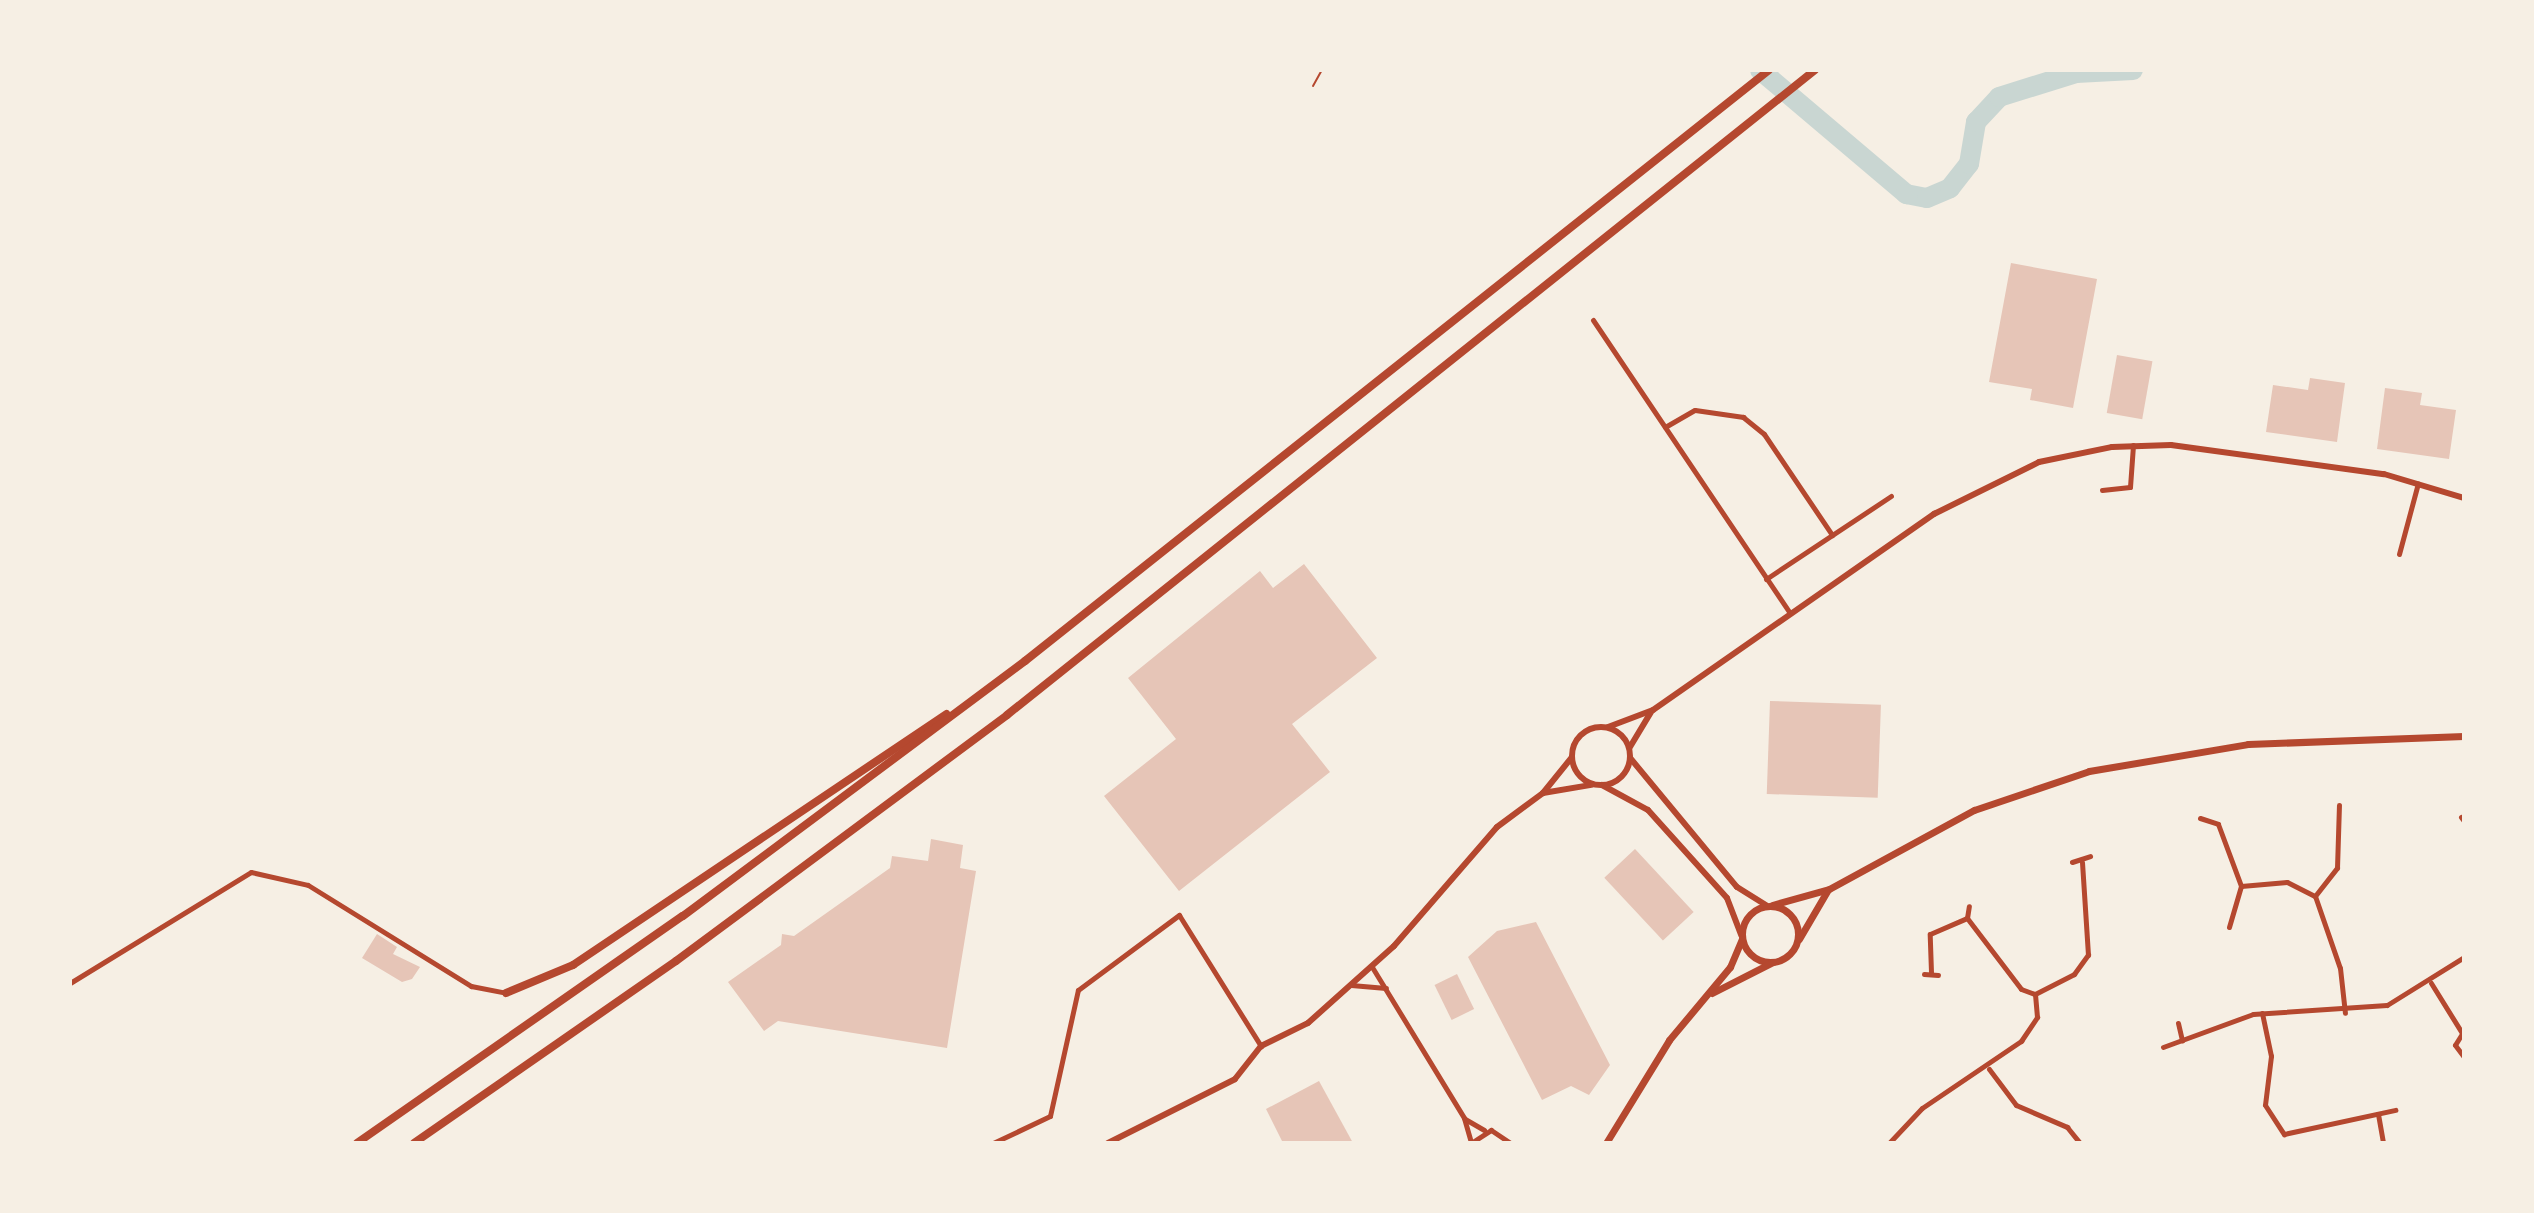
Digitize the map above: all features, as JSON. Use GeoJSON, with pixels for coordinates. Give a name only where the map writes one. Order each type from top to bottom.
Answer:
{"type":"FeatureCollection","features":[{"type":"Feature","properties":{"kind":"highway"},"geometry":{"type":"LineString","coordinates":[[357,1143],[683,916],[1025,661],[1769,70]]}},
{"type":"Feature","properties":{"kind":"highway"},"geometry":{"type":"LineString","coordinates":[[414,1143],[676,961],[1007,715],[1815,70]]}},
{"type":"Feature","properties":{"kind":"highway"},"geometry":{"type":"LineString","coordinates":[[506,993],[573,965],[1025,661]]}},
{"type":"Feature","properties":{"kind":"main road"},"geometry":{"type":"LineString","coordinates":[[1606,1143],[1669,1040],[1710,994],[1742,937],[1745,919],[1769,905],[1829,889],[1918,835],[2089,771],[2248,744],[2464,736]]}},
{"type":"Feature","properties":{"kind":"main road"},"geometry":{"type":"LineString","coordinates":[[1710,994],[1775,962],[1794,948],[1829,889]]}},
{"type":"Feature","properties":{"kind":"main road"},"geometry":{"type":"LineString","coordinates":[[1769,905],[1795,920],[1794,948]]}},
{"type":"Feature","properties":{"kind":"main road"},"geometry":{"type":"LineString","coordinates":[[1742,937],[1750,954],[1775,962]]}},
{"type":"Feature","properties":{"kind":"street"},"geometry":{"type":"LineString","coordinates":[[1593,320],[1789,612]]}},
{"type":"Feature","properties":{"kind":"street"},"geometry":{"type":"LineString","coordinates":[[1665,427],[1695,410],[1743,417],[1764,434],[1832,535]]}},
{"type":"Feature","properties":{"kind":"street"},"geometry":{"type":"LineString","coordinates":[[2102,490],[2130,487],[2133,445]]}},
{"type":"Feature","properties":{"kind":"street"},"geometry":{"type":"LineString","coordinates":[[1108,1143],[1235,1079],[1261,1046],[1308,1023],[1372,967],[1497,827],[1543,793],[1572,757],[1583,733],[1653,710],[1789,612],[1983,485],[2052,459],[2133,445],[2273,457],[2418,482],[2464,498]]}},
{"type":"Feature","properties":{"kind":"street"},"geometry":{"type":"LineString","coordinates":[[2399,554],[2418,482]]}},
{"type":"Feature","properties":{"kind":"street"},"geometry":{"type":"LineString","coordinates":[[1766,579],[1891,496]]}},
{"type":"Feature","properties":{"kind":"street"},"geometry":{"type":"LineString","coordinates":[[1653,710],[1630,748],[1631,759],[1737,887],[1769,905]]}},
{"type":"Feature","properties":{"kind":"street"},"geometry":{"type":"LineString","coordinates":[[1608,727],[1630,748]]}},
{"type":"Feature","properties":{"kind":"street"},"geometry":{"type":"LineString","coordinates":[[1572,757],[1579,775],[1648,810],[1727,898],[1742,937]]}},
{"type":"Feature","properties":{"kind":"street"},"geometry":{"type":"LineString","coordinates":[[1543,793],[1618,780],[1631,759]]}},
{"type":"Feature","properties":{"kind":"street"},"geometry":{"type":"LineString","coordinates":[[2315,896],[2337,868],[2339,805]]}},
{"type":"Feature","properties":{"kind":"street"},"geometry":{"type":"LineString","coordinates":[[2200,818],[2218,824],[2241,886],[2229,927]]}},
{"type":"Feature","properties":{"kind":"street"},"geometry":{"type":"LineString","coordinates":[[2072,862],[2082,862],[2090,856]]}},
{"type":"Feature","properties":{"kind":"street"},"geometry":{"type":"LineString","coordinates":[[1889,1143],[1922,1108],[1989,1069],[2030,1032],[2035,994],[2086,959],[2082,862]]}},
{"type":"Feature","properties":{"kind":"street"},"geometry":{"type":"LineString","coordinates":[[70,983],[251,872],[308,885],[471,986],[506,993]]}},
{"type":"Feature","properties":{"kind":"street"},"geometry":{"type":"LineString","coordinates":[[2241,886],[2287,882],[2315,896],[2340,968],[2345,1013]]}},
{"type":"Feature","properties":{"kind":"street"},"geometry":{"type":"LineString","coordinates":[[1967,918],[1969,906]]}},
{"type":"Feature","properties":{"kind":"street"},"geometry":{"type":"LineString","coordinates":[[993,1143],[1050,1116],[1078,990],[1179,915],[1261,1046]]}},
{"type":"Feature","properties":{"kind":"street"},"geometry":{"type":"LineString","coordinates":[[1967,918],[1981,928],[2002,972],[2035,994]]}},
{"type":"Feature","properties":{"kind":"street"},"geometry":{"type":"LineString","coordinates":[[1930,934],[1967,918]]}},
{"type":"Feature","properties":{"kind":"street"},"geometry":{"type":"LineString","coordinates":[[1921,927],[1930,934]]}},
{"type":"Feature","properties":{"kind":"street"},"geometry":{"type":"LineString","coordinates":[[1930,934],[1931,974]]}},
{"type":"Feature","properties":{"kind":"street"},"geometry":{"type":"LineString","coordinates":[[2163,1047],[2262,1013],[2345,1013],[2387,1005],[2431,983],[2464,957]]}},
{"type":"Feature","properties":{"kind":"street"},"geometry":{"type":"LineString","coordinates":[[1372,967],[1464,1118],[1471,1142],[1485,1131]]}},
{"type":"Feature","properties":{"kind":"street"},"geometry":{"type":"LineString","coordinates":[[2431,983],[2463,1032],[2455,1045],[2464,1057]]}},
{"type":"Feature","properties":{"kind":"street"},"geometry":{"type":"LineString","coordinates":[[1351,985],[1387,988]]}},
{"type":"Feature","properties":{"kind":"street"},"geometry":{"type":"LineString","coordinates":[[2262,1013],[2271,1056],[2265,1105],[2284,1134],[2283,1143]]}},
{"type":"Feature","properties":{"kind":"street"},"geometry":{"type":"LineString","coordinates":[[2178,1023],[2182,1041]]}},
{"type":"Feature","properties":{"kind":"street"},"geometry":{"type":"LineString","coordinates":[[1989,1069],[2016,1105],[2067,1127],[2080,1143]]}},
{"type":"Feature","properties":{"kind":"street"},"geometry":{"type":"LineString","coordinates":[[2284,1134],[2395,1110]]}},
{"type":"Feature","properties":{"kind":"street"},"geometry":{"type":"LineString","coordinates":[[2378,1114],[2383,1143]]}},
{"type":"Feature","properties":{"kind":"street"},"geometry":{"type":"LineString","coordinates":[[1464,1118],[1510,1143]]}},
{"type":"Feature","properties":{"kind":"lane"},"geometry":{"type":"LineString","coordinates":[[1313,86],[1322,70]]}},
{"type":"Feature","properties":{"kind":"building"},"geometry":{"type":"Polygon","coordinates":[[[2011,263],[2097,279],[2073,408],[2030,400],[2032,389],[1989,382],[2011,263]]]}},
{"type":"Feature","properties":{"kind":"building"},"geometry":{"type":"Polygon","coordinates":[[[2117,355],[2152,361],[2142,419],[2107,413],[2117,355]]]}},
{"type":"Feature","properties":{"kind":"building"},"geometry":{"type":"Polygon","coordinates":[[[2310,378],[2345,383],[2337,442],[2266,432],[2273,385],[2308,390],[2310,378]]]}},
{"type":"Feature","properties":{"kind":"building"},"geometry":{"type":"Polygon","coordinates":[[[2385,388],[2422,393],[2420,405],[2456,410],[2449,459],[2377,449],[2385,388]]]}},
{"type":"Feature","properties":{"kind":"building"},"geometry":{"type":"Polygon","coordinates":[[[1304,564],[1377,658],[1292,724],[1330,772],[1179,891],[1104,796],[1176,739],[1128,678],[1260,571],[1273,588],[1304,564]]]}},
{"type":"Feature","properties":{"kind":"building"},"geometry":{"type":"Polygon","coordinates":[[[1770,701],[1881,705],[1878,798],[1767,794],[1770,701]]]}},
{"type":"Feature","properties":{"kind":"building"},"geometry":{"type":"Polygon","coordinates":[[[931,839],[963,845],[960,868],[976,871],[947,1048],[778,1021],[764,1031],[728,982],[781,945],[782,934],[794,936],[890,868],[892,856],[928,861],[931,839]]]}},
{"type":"Feature","properties":{"kind":"building"},"geometry":{"type":"Polygon","coordinates":[[[1635,849],[1694,912],[1663,941],[1604,878],[1635,849]]]}},
{"type":"Feature","properties":{"kind":"building"},"geometry":{"type":"Polygon","coordinates":[[[1536,922],[1610,1065],[1589,1095],[1571,1086],[1542,1100],[1468,957],[1497,931],[1536,922]]]}},
{"type":"Feature","properties":{"kind":"building"},"geometry":{"type":"Polygon","coordinates":[[[377,934],[397,947],[393,954],[420,967],[412,979],[402,982],[362,958],[377,934]]]}},
{"type":"Feature","properties":{"kind":"building"},"geometry":{"type":"Polygon","coordinates":[[[1457,974],[1474,1009],[1452,1020],[1435,985],[1457,974]]]}},
{"type":"Feature","properties":{"kind":"building"},"geometry":{"type":"Polygon","coordinates":[[[1319,1081],[1353,1143],[1283,1143],[1266,1109],[1319,1081]]]}},
{"type":"Feature","properties":{"kind":"waterway"},"geometry":{"type":"LineString","coordinates":[[1760,70],[1906,194],[1927,198],[1950,188],[1969,164],[1976,122],[1999,97],[2076,73],[2133,70]]}}]}
